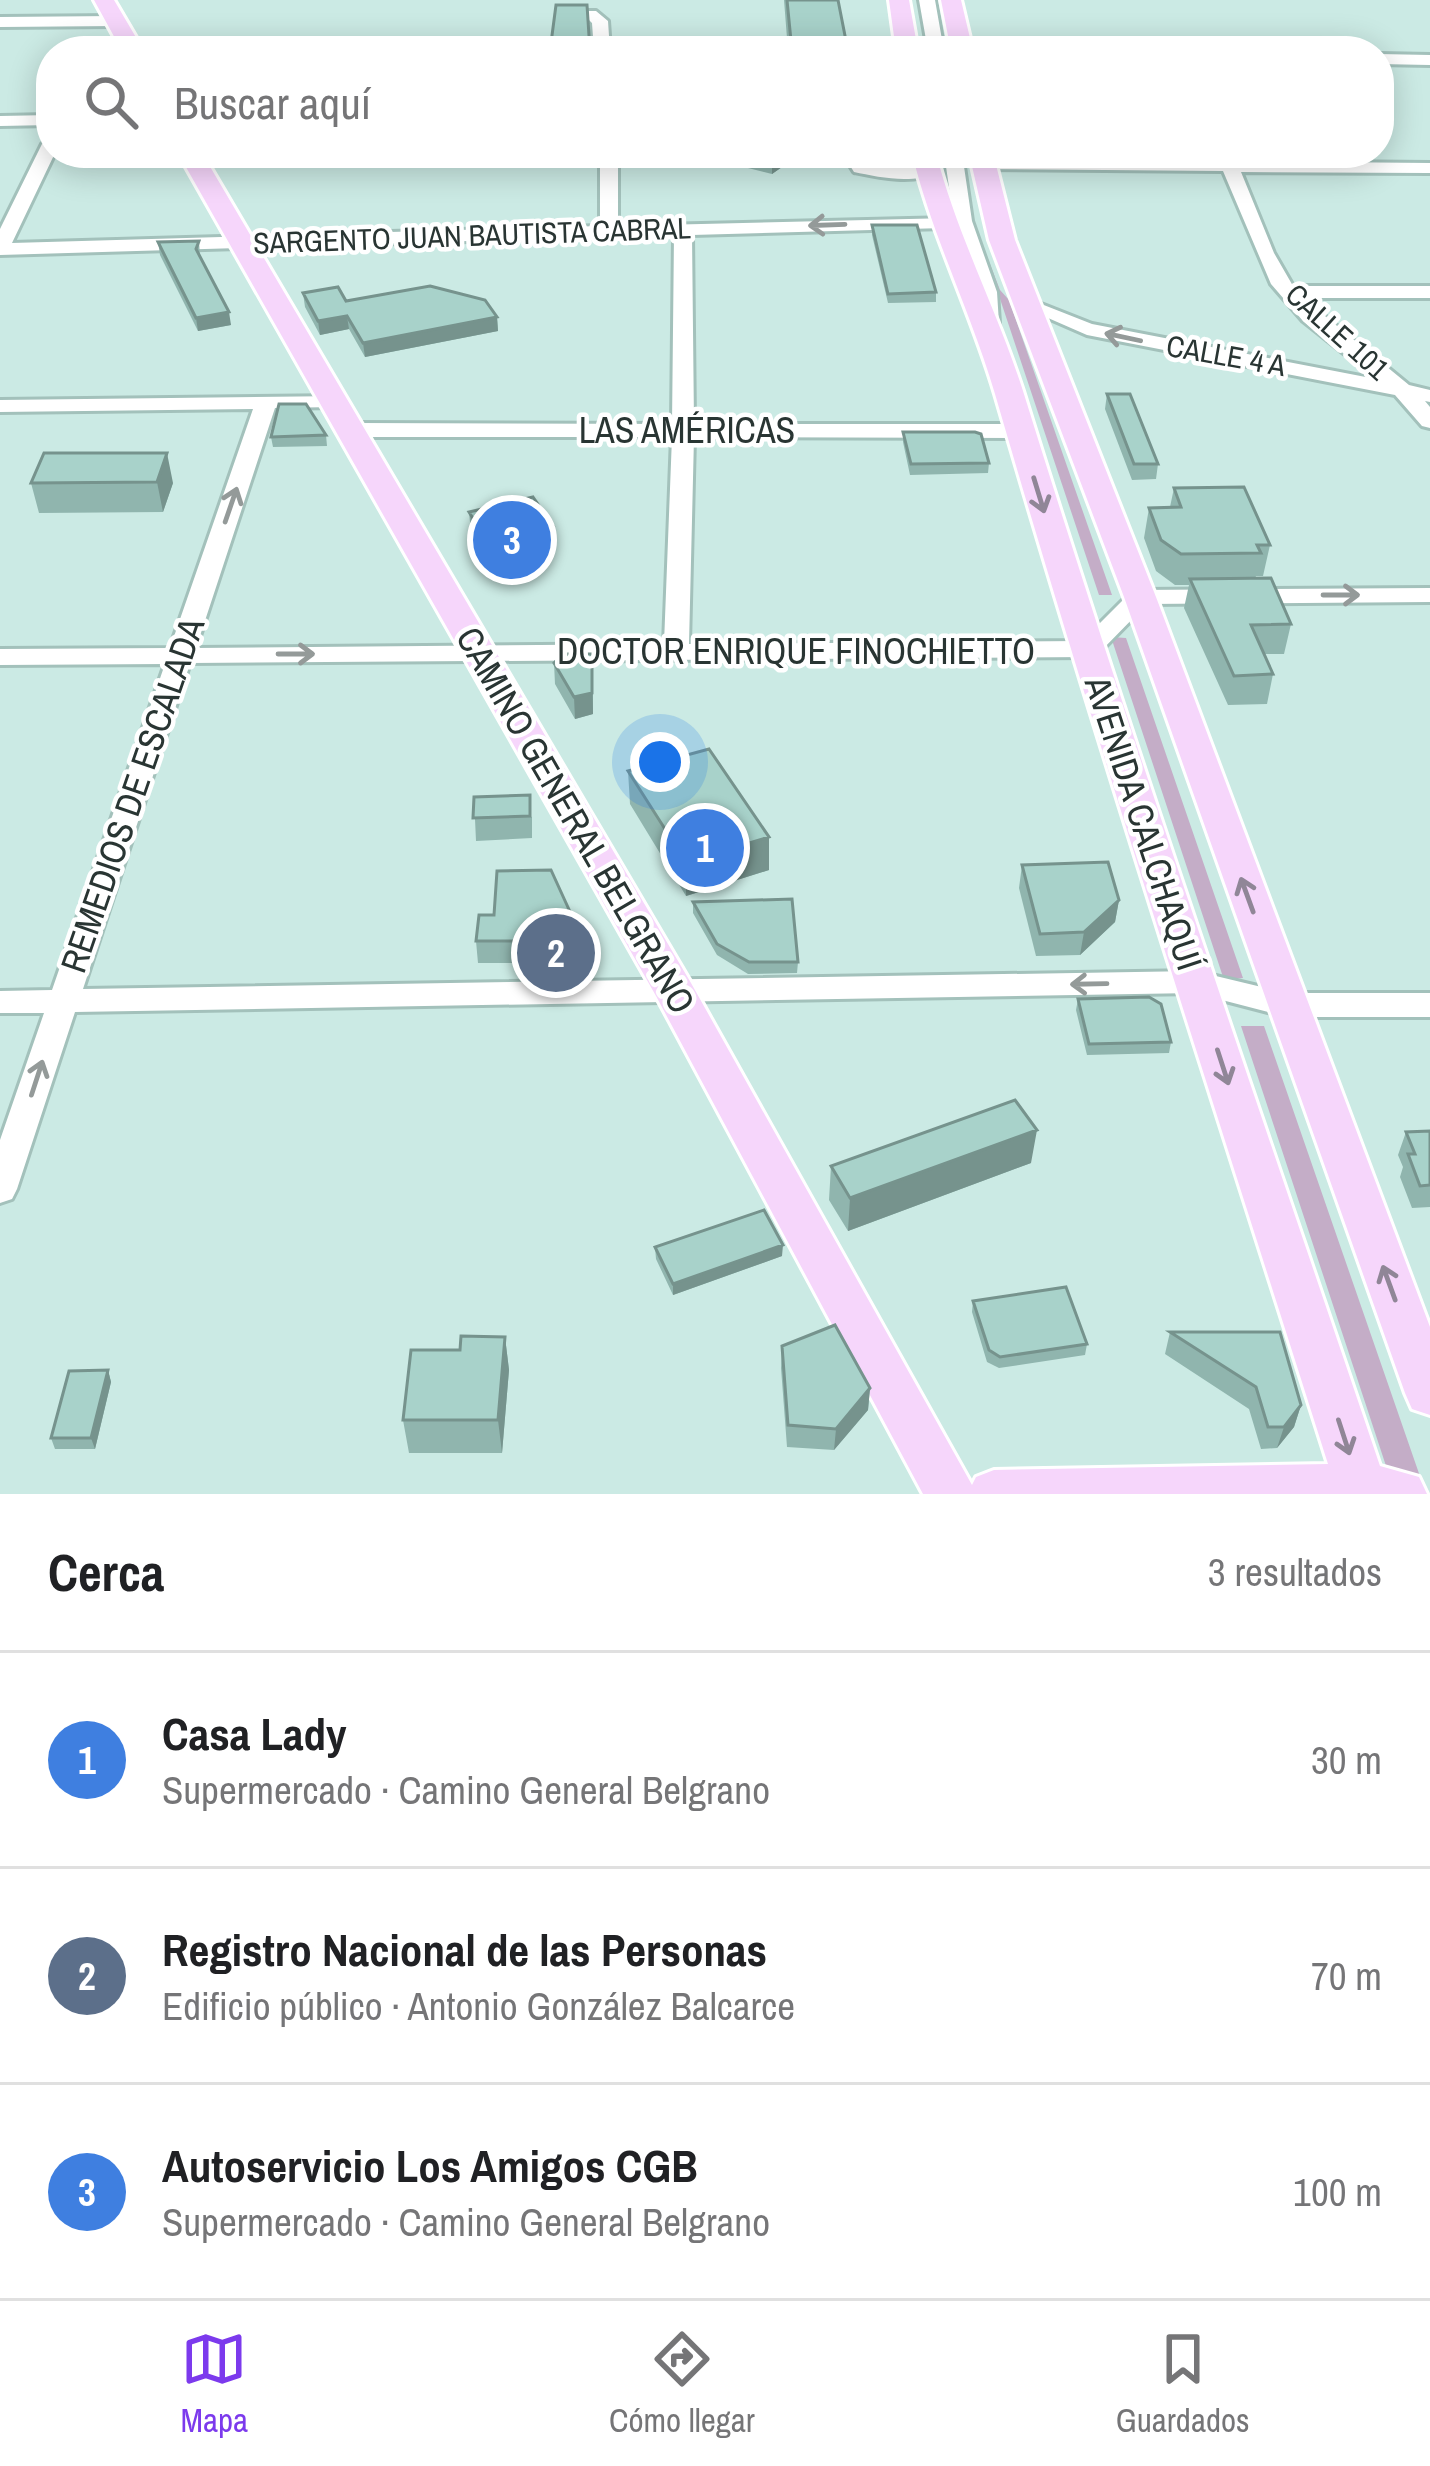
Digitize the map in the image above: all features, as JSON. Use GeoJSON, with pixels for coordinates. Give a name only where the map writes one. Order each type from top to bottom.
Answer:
{"type":"FeatureCollection","features":[{"type":"Feature","properties":{"kind":"main road"},"geometry":{"type":"LineString","coordinates":[[104,0],[124,36]]}},
{"type":"Feature","properties":{"kind":"main road"},"geometry":{"type":"LineString","coordinates":[[899,0],[905,36]]}},
{"type":"Feature","properties":{"kind":"main road"},"geometry":{"type":"LineString","coordinates":[[951,0],[959,36]]}},
{"type":"Feature","properties":{"kind":"main road","name":"CAMINO GENERAL BELGRANO"},"geometry":{"type":"LineString","coordinates":[[198,168],[354,430],[676,994],[950,1494]]}},
{"type":"Feature","properties":{"kind":"main road","name":"AVENIDA CALCHAQUÍ"},"geometry":{"type":"LineString","coordinates":[[929,168],[953,221],[994,343],[1195,982],[1375,1492]]}},
{"type":"Feature","properties":{"kind":"main road","name":"AVENIDA CALCHAQUÍ"},"geometry":{"type":"LineString","coordinates":[[984,168],[1002,240],[1140,597],[1430,1393]]}},
{"type":"Feature","properties":{"kind":"main road"},"geometry":{"type":"LineString","coordinates":[[953,221],[984,226],[1002,240]]}},
{"type":"Feature","properties":{"kind":"main road"},"geometry":{"type":"LineString","coordinates":[[994,1494],[1375,1492]]}},
{"type":"Feature","properties":{"kind":"street"},"geometry":{"type":"LineString","coordinates":[[913,0],[919,36]]}},
{"type":"Feature","properties":{"kind":"street"},"geometry":{"type":"LineString","coordinates":[[927,0],[934,36]]}},
{"type":"Feature","properties":{"kind":"street"},"geometry":{"type":"LineString","coordinates":[[589,18],[596,36]]}},
{"type":"Feature","properties":{"kind":"street"},"geometry":{"type":"LineString","coordinates":[[0,22],[116,21]]}},
{"type":"Feature","properties":{"kind":"street"},"geometry":{"type":"LineString","coordinates":[[1394,59],[1430,60]]}},
{"type":"Feature","properties":{"kind":"street"},"geometry":{"type":"LineString","coordinates":[[0,121],[36,120]]}},
{"type":"Feature","properties":{"kind":"street"},"geometry":{"type":"LineString","coordinates":[[0,249],[39,168]]}},
{"type":"Feature","properties":{"kind":"street"},"geometry":{"type":"LineString","coordinates":[[608,168],[609,232]]}},
{"type":"Feature","properties":{"kind":"street"},"geometry":{"type":"LineString","coordinates":[[860,168],[873,172],[894,168]]}},
{"type":"Feature","properties":{"kind":"street"},"geometry":{"type":"LineString","coordinates":[[953,221],[964,208],[956,168]]}},
{"type":"Feature","properties":{"kind":"street","name":"CALLE 101"},"geometry":{"type":"LineString","coordinates":[[1231,168],[1278,280],[1403,390],[1430,421]]}},
{"type":"Feature","properties":{"kind":"street"},"geometry":{"type":"LineString","coordinates":[[1394,168],[1430,168]]}},
{"type":"Feature","properties":{"kind":"street","name":"SARGENTO JUAN BAUTISTA CABRAL"},"geometry":{"type":"LineString","coordinates":[[0,249],[953,221]]}},
{"type":"Feature","properties":{"kind":"street"},"geometry":{"type":"LineString","coordinates":[[676,654],[683,230]]}},
{"type":"Feature","properties":{"kind":"street"},"geometry":{"type":"LineString","coordinates":[[1288,292],[1430,292]]}},
{"type":"Feature","properties":{"kind":"street","name":"CALLE 4 A"},"geometry":{"type":"LineString","coordinates":[[1026,304],[1087,329],[1430,396]]}},
{"type":"Feature","properties":{"kind":"street"},"geometry":{"type":"LineString","coordinates":[[0,406],[335,400]]}},
{"type":"Feature","properties":{"kind":"street","name":"REMEDIOS DE ESCALADA"},"geometry":{"type":"LineString","coordinates":[[0,1189],[266,402]]}},
{"type":"Feature","properties":{"kind":"street","name":"LAS AMÉRICAS"},"geometry":{"type":"LineString","coordinates":[[354,430],[1019,431]]}},
{"type":"Feature","properties":{"kind":"street"},"geometry":{"type":"LineString","coordinates":[[1089,649],[1140,597],[1430,595]]}},
{"type":"Feature","properties":{"kind":"street","name":"DOCTOR ENRIQUE FINOCHIETTO"},"geometry":{"type":"LineString","coordinates":[[0,656],[1089,649]]}},
{"type":"Feature","properties":{"kind":"street"},"geometry":{"type":"LineString","coordinates":[[0,1002],[1195,982],[1287,1005],[1430,1005]]}},
{"type":"Feature","properties":{"kind":"shaded area"},"geometry":{"type":"Polygon","coordinates":[[[978,233],[1000,290],[1009,300],[1112,595],[1099,595],[978,233]]]}},
{"type":"Feature","properties":{"kind":"shaded area"},"geometry":{"type":"Polygon","coordinates":[[[1111,637],[1126,638],[1243,978],[1224,980],[1111,637]]]}},
{"type":"Feature","properties":{"kind":"shaded area"},"geometry":{"type":"Polygon","coordinates":[[[1241,1026],[1264,1026],[1423,1485],[1402,1473],[1389,1475],[1241,1026]]]}},
{"type":"Feature","properties":{"kind":"building"},"geometry":{"type":"Polygon","coordinates":[[[787,0],[838,0],[845,36],[791,36],[787,0]]]}},
{"type":"Feature","properties":{"kind":"building"},"geometry":{"type":"Polygon","coordinates":[[[556,5],[587,5],[589,36],[552,36],[556,5]]]}},
{"type":"Feature","properties":{"kind":"building"},"geometry":{"type":"Polygon","coordinates":[[[872,225],[917,225],[936,292],[888,294],[872,225]]]}},
{"type":"Feature","properties":{"kind":"building"},"geometry":{"type":"Polygon","coordinates":[[[199,241],[196,249],[229,312],[196,318],[158,242],[199,241]]]}},
{"type":"Feature","properties":{"kind":"building"},"geometry":{"type":"Polygon","coordinates":[[[430,286],[485,300],[497,317],[363,343],[347,316],[318,321],[303,293],[338,287],[346,301],[430,286]]]}},
{"type":"Feature","properties":{"kind":"building"},"geometry":{"type":"Polygon","coordinates":[[[1107,394],[1130,394],[1158,464],[1134,464],[1107,394]]]}},
{"type":"Feature","properties":{"kind":"building"},"geometry":{"type":"Polygon","coordinates":[[[279,404],[306,404],[326,435],[271,437],[279,404]]]}},
{"type":"Feature","properties":{"kind":"building"},"geometry":{"type":"Polygon","coordinates":[[[903,432],[981,434],[989,463],[911,464],[903,432]]]}},
{"type":"Feature","properties":{"kind":"building"},"geometry":{"type":"Polygon","coordinates":[[[44,453],[167,453],[157,482],[31,483],[44,453]]]}},
{"type":"Feature","properties":{"kind":"building"},"geometry":{"type":"Polygon","coordinates":[[[1244,487],[1270,545],[1257,545],[1261,553],[1181,554],[1161,540],[1149,508],[1181,507],[1174,488],[1244,487]]]}},
{"type":"Feature","properties":{"kind":"building"},"geometry":{"type":"Polygon","coordinates":[[[533,497],[553,526],[487,541],[469,512],[533,497]]]}},
{"type":"Feature","properties":{"kind":"building"},"geometry":{"type":"Polygon","coordinates":[[[1271,578],[1291,624],[1251,625],[1273,674],[1234,676],[1190,579],[1271,578]]]}},
{"type":"Feature","properties":{"kind":"building"},"geometry":{"type":"Polygon","coordinates":[[[563,654],[592,654],[592,693],[574,697],[554,663],[563,654]]]}},
{"type":"Feature","properties":{"kind":"building"},"geometry":{"type":"Polygon","coordinates":[[[709,749],[769,837],[686,862],[628,771],[709,749]]]}},
{"type":"Feature","properties":{"kind":"building"},"geometry":{"type":"Polygon","coordinates":[[[530,795],[530,816],[473,818],[474,797],[530,795]]]}},
{"type":"Feature","properties":{"kind":"building"},"geometry":{"type":"Polygon","coordinates":[[[1108,862],[1119,900],[1084,932],[1040,934],[1022,865],[1108,862]]]}},
{"type":"Feature","properties":{"kind":"building"},"geometry":{"type":"Polygon","coordinates":[[[551,870],[571,914],[569,941],[476,941],[479,915],[494,915],[497,871],[551,870]]]}},
{"type":"Feature","properties":{"kind":"building"},"geometry":{"type":"Polygon","coordinates":[[[792,899],[798,962],[749,962],[717,944],[693,902],[792,899]]]}},
{"type":"Feature","properties":{"kind":"building"},"geometry":{"type":"Polygon","coordinates":[[[1149,997],[1161,1004],[1171,1042],[1089,1044],[1078,999],[1149,997]]]}},
{"type":"Feature","properties":{"kind":"building"},"geometry":{"type":"Polygon","coordinates":[[[1015,1100],[1037,1130],[850,1198],[831,1166],[1015,1100]]]}},
{"type":"Feature","properties":{"kind":"building"},"geometry":{"type":"Polygon","coordinates":[[[1430,1131],[1430,1185],[1420,1186],[1406,1132],[1430,1131]]]}},
{"type":"Feature","properties":{"kind":"building"},"geometry":{"type":"Polygon","coordinates":[[[764,1210],[783,1245],[673,1284],[655,1247],[764,1210]]]}},
{"type":"Feature","properties":{"kind":"building"},"geometry":{"type":"Polygon","coordinates":[[[1066,1287],[1087,1344],[1000,1357],[989,1350],[973,1301],[1066,1287]]]}},
{"type":"Feature","properties":{"kind":"building"},"geometry":{"type":"Polygon","coordinates":[[[835,1325],[870,1388],[836,1429],[788,1425],[782,1346],[835,1325]]]}},
{"type":"Feature","properties":{"kind":"building"},"geometry":{"type":"Polygon","coordinates":[[[1170,1332],[1280,1332],[1301,1405],[1284,1427],[1268,1427],[1256,1387],[1170,1332]]]}},
{"type":"Feature","properties":{"kind":"building"},"geometry":{"type":"Polygon","coordinates":[[[461,1336],[505,1337],[498,1420],[403,1420],[411,1350],[460,1350],[461,1336]]]}},
{"type":"Feature","properties":{"kind":"building"},"geometry":{"type":"Polygon","coordinates":[[[108,1370],[91,1438],[51,1438],[69,1371],[108,1370]]]}},
{"type":"Feature","properties":{"kind":"place","name":"Autoservicio Los Amigos CGB"},"geometry":{"type":"Point","coordinates":[512,540]}},
{"type":"Feature","properties":{"kind":"place","name":"Casa Lady"},"geometry":{"type":"Point","coordinates":[705,848]}},
{"type":"Feature","properties":{"kind":"place","name":"Registro Nacional de las Personas"},"geometry":{"type":"Point","coordinates":[556,953]}}]}
